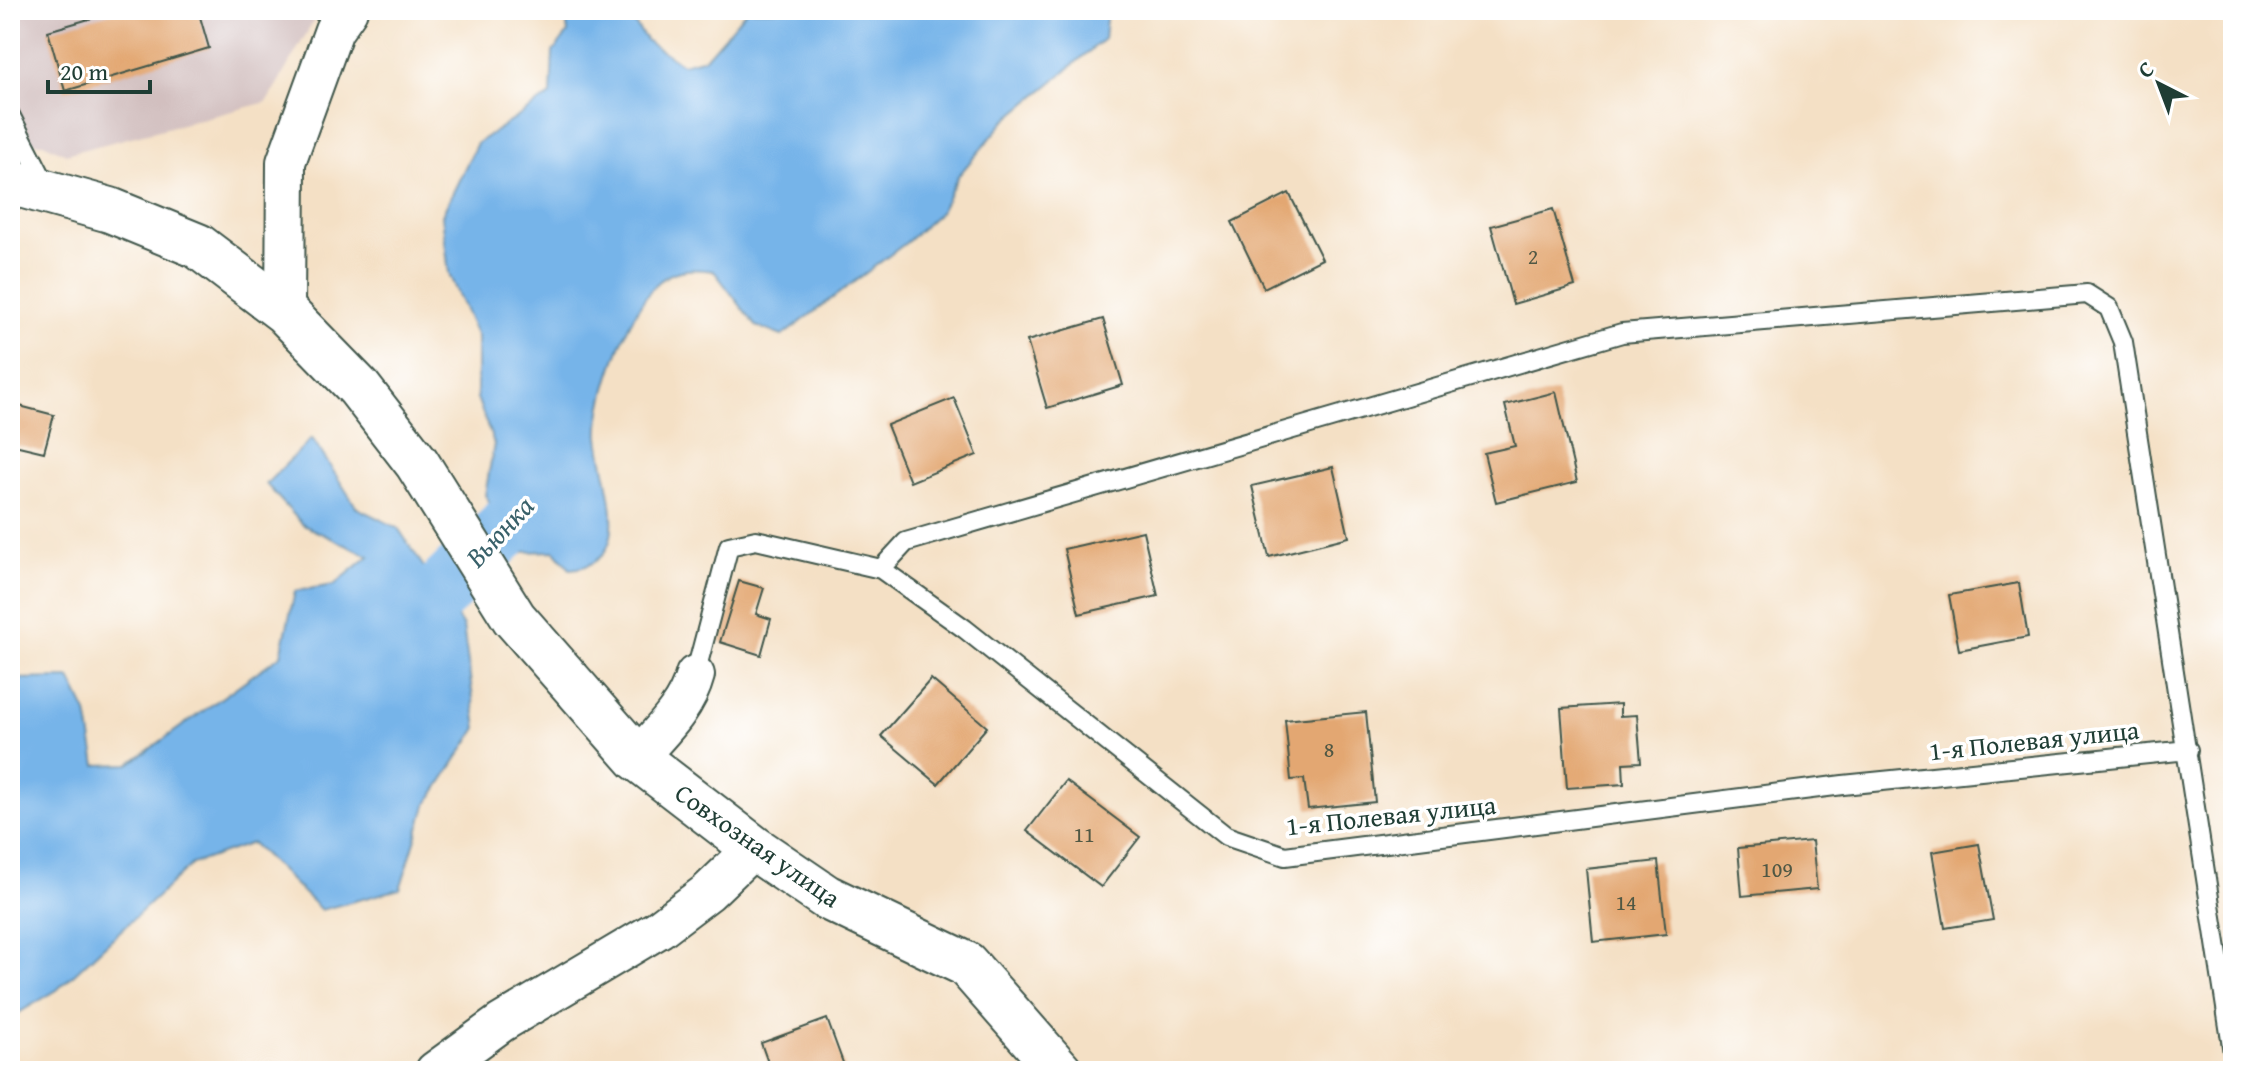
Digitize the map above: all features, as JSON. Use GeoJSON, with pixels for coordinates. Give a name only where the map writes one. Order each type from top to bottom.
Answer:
{"type":"FeatureCollection","features":[{"type":"Feature","properties":{"kind":"street"},"geometry":{"type":"LineString","coordinates":[[285,312],[286,162],[334,30],[348,10]]}},
{"type":"Feature","properties":{"kind":"street","name":"Совхозная улица"},"geometry":{"type":"LineString","coordinates":[[30,187],[110,210],[198,246],[285,312],[359,388],[417,463],[514,618],[637,758],[754,848],[826,897],[966,964],[1060,1071]]}},
{"type":"Feature","properties":{"kind":"street"},"geometry":{"type":"LineString","coordinates":[[637,758],[690,694],[695,675]]}},
{"type":"Feature","properties":{"kind":"street"},"geometry":{"type":"LineString","coordinates":[[435,1071],[501,1023],[659,929],[708,892],[754,848]]}},
{"type":"Feature","properties":{"kind":"lane"},"geometry":{"type":"LineString","coordinates":[[10,115],[30,187]]}},
{"type":"Feature","properties":{"kind":"lane"},"geometry":{"type":"LineString","coordinates":[[881,569],[906,542],[1622,333],[2087,294],[2109,308],[2123,342],[2233,1053]]}},
{"type":"Feature","properties":{"kind":"lane","name":"1-я Полевая улица"},"geometry":{"type":"LineString","coordinates":[[695,675],[729,546],[756,540],[881,569],[965,629],[1226,836],[1285,856],[1843,785],[2188,750]]}},
{"type":"Feature","properties":{"kind":"shaded area"},"geometry":{"type":"Polygon","coordinates":[[[10,10],[320,10],[267,102],[66,154],[43,143],[10,143],[10,10]]]}},
{"type":"Feature","properties":{"kind":"water"},"geometry":{"type":"Polygon","coordinates":[[[565,10],[625,10],[647,41],[682,64],[705,58],[747,10],[1107,10],[1104,39],[1004,122],[958,176],[940,212],[907,242],[782,336],[756,326],[714,271],[680,271],[661,280],[638,309],[627,330],[603,400],[599,437],[610,497],[611,537],[605,552],[592,564],[570,569],[555,551],[521,552],[485,495],[494,444],[477,398],[477,337],[449,274],[442,215],[477,143],[551,95],[553,52],[568,33],[565,10]]]}},
{"type":"Feature","properties":{"kind":"water"},"geometry":{"type":"Polygon","coordinates":[[[312,438],[357,508],[398,528],[463,626],[477,728],[426,806],[400,889],[321,910],[252,843],[192,864],[57,990],[10,1018],[10,679],[70,678],[87,713],[96,765],[129,764],[281,655],[295,591],[334,585],[369,556],[303,525],[266,484],[312,438]]]}},
{"type":"Feature","properties":{"kind":"building"},"geometry":{"type":"Polygon","coordinates":[[[120,10],[198,10],[209,48],[65,91],[48,31],[120,10]]]}},
{"type":"Feature","properties":{"kind":"building"},"geometry":{"type":"Polygon","coordinates":[[[1289,193],[1322,259],[1264,288],[1232,222],[1289,193]]]}},
{"type":"Feature","properties":{"kind":"building"},"geometry":{"type":"Polygon","coordinates":[[[1553,209],[1575,286],[1513,304],[1491,226],[1553,209]]]}},
{"type":"Feature","properties":{"kind":"building"},"geometry":{"type":"Polygon","coordinates":[[[1103,319],[1123,385],[1047,408],[1027,341],[1103,319]]]}},
{"type":"Feature","properties":{"kind":"building"},"geometry":{"type":"Polygon","coordinates":[[[1556,392],[1577,482],[1496,502],[1484,453],[1515,446],[1505,405],[1556,392]]]}},
{"type":"Feature","properties":{"kind":"building"},"geometry":{"type":"Polygon","coordinates":[[[954,398],[977,455],[910,482],[887,425],[954,398]]]}},
{"type":"Feature","properties":{"kind":"building"},"geometry":{"type":"Polygon","coordinates":[[[12,404],[54,415],[44,452],[10,444],[12,404]]]}},
{"type":"Feature","properties":{"kind":"building"},"geometry":{"type":"Polygon","coordinates":[[[1333,467],[1349,537],[1269,557],[1252,486],[1333,467]]]}},
{"type":"Feature","properties":{"kind":"building"},"geometry":{"type":"Polygon","coordinates":[[[1143,531],[1158,596],[1079,614],[1064,549],[1143,531]]]}},
{"type":"Feature","properties":{"kind":"building"},"geometry":{"type":"Polygon","coordinates":[[[739,581],[764,588],[756,614],[771,619],[761,655],[720,642],[739,581]]]}},
{"type":"Feature","properties":{"kind":"building"},"geometry":{"type":"Polygon","coordinates":[[[2019,583],[2028,637],[1959,650],[1949,595],[2019,583]]]}},
{"type":"Feature","properties":{"kind":"building"},"geometry":{"type":"Polygon","coordinates":[[[931,679],[987,727],[938,784],[881,736],[931,679]]]}},
{"type":"Feature","properties":{"kind":"building"},"geometry":{"type":"Polygon","coordinates":[[[1620,704],[1620,716],[1637,715],[1641,762],[1623,763],[1624,784],[1567,788],[1561,708],[1620,704]]]}},
{"type":"Feature","properties":{"kind":"building"},"geometry":{"type":"Polygon","coordinates":[[[1366,712],[1375,802],[1308,809],[1304,779],[1291,780],[1285,720],[1366,712]]]}},
{"type":"Feature","properties":{"kind":"building"},"geometry":{"type":"Polygon","coordinates":[[[1066,781],[1140,837],[1101,887],[1027,831],[1066,781]]]}},
{"type":"Feature","properties":{"kind":"building"},"geometry":{"type":"Polygon","coordinates":[[[1812,841],[1817,889],[1742,896],[1738,848],[1812,841]]]}},
{"type":"Feature","properties":{"kind":"building"},"geometry":{"type":"Polygon","coordinates":[[[1979,844],[1993,920],[1945,928],[1932,852],[1979,844]]]}},
{"type":"Feature","properties":{"kind":"building"},"geometry":{"type":"Polygon","coordinates":[[[1658,861],[1666,934],[1593,942],[1586,869],[1658,861]]]}},
{"type":"Feature","properties":{"kind":"building"},"geometry":{"type":"Polygon","coordinates":[[[827,1019],[846,1071],[771,1071],[761,1043],[827,1019]]]}},
{"type":"Feature","properties":{"kind":"waterway","name":"Вьюнка"},"geometry":{"type":"LineString","coordinates":[[381,651],[535,499],[543,460]]}}]}
